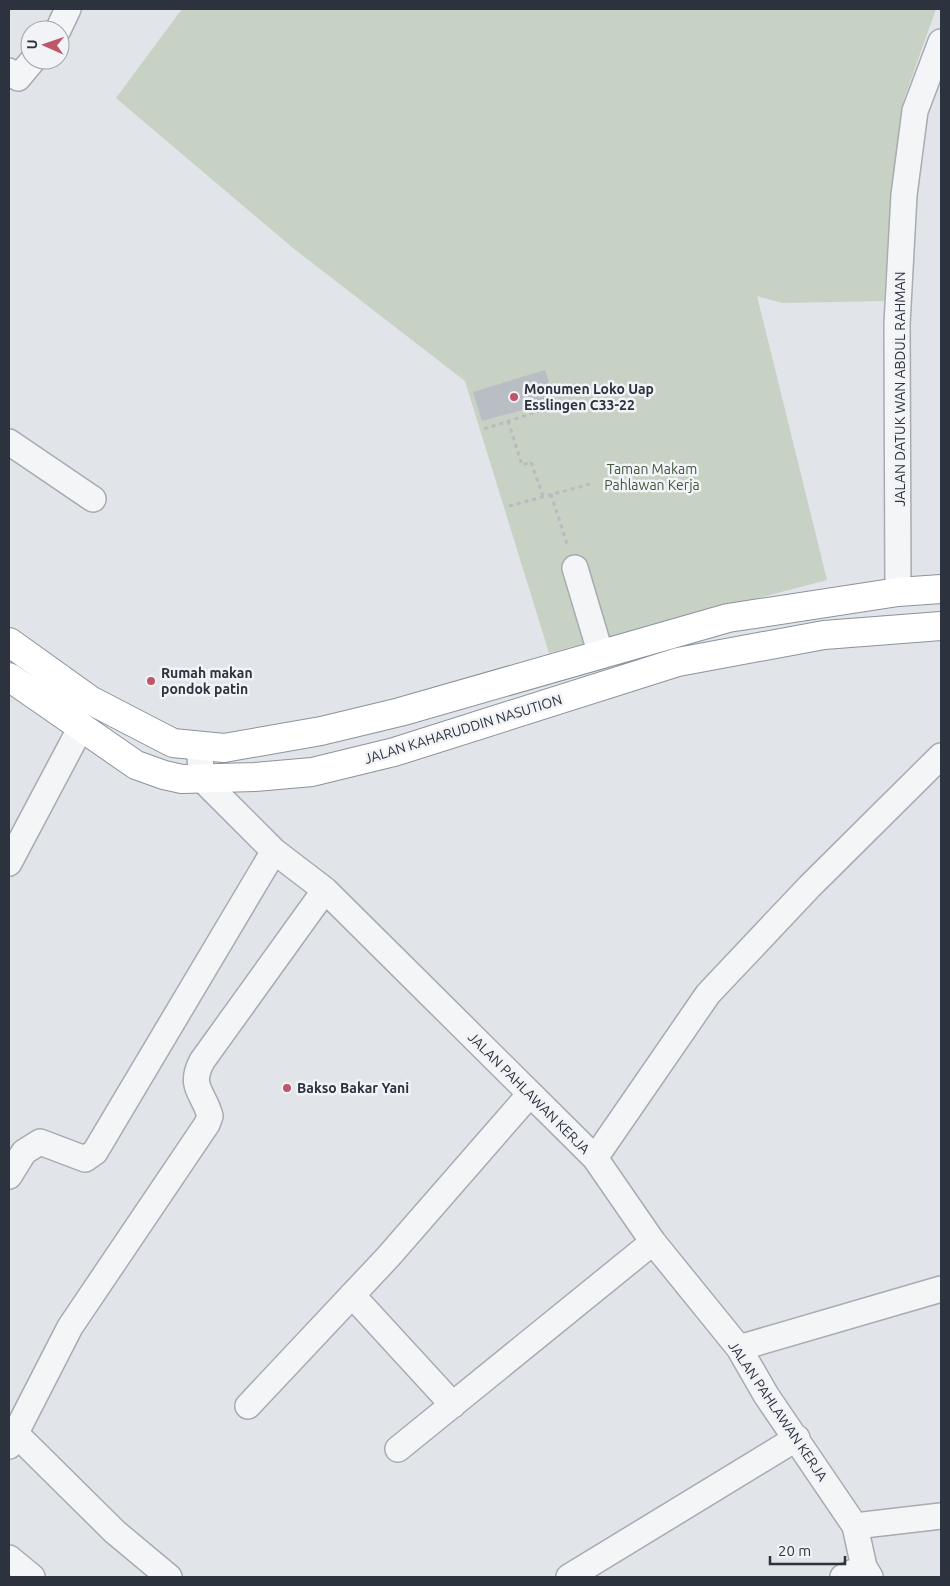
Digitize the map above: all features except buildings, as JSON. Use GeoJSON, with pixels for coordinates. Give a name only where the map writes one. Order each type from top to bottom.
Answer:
{"type":"FeatureCollection","features":[{"type":"Feature","properties":{"kind":"highway"},"geometry":{"type":"LineString","coordinates":[[9,642],[90,700],[173,743],[224,748],[321,731],[400,712],[728,618],[898,592],[941,588]]}},
{"type":"Feature","properties":{"kind":"highway","name":"JALAN KAHARUDDIN NASUTION"},"geometry":{"type":"LineString","coordinates":[[9,677],[136,764],[164,775],[202,779],[312,772],[394,752],[678,662],[824,635],[941,626]]}},
{"type":"Feature","properties":{"kind":"street","name":"JALAN DATUK WAN ABDUL RAHMAN"},"geometry":{"type":"LineString","coordinates":[[898,592],[897,324],[904,195],[915,111],[941,42]]}},
{"type":"Feature","properties":{"kind":"street"},"geometry":{"type":"LineString","coordinates":[[9,71],[18,78],[25,70]]}},
{"type":"Feature","properties":{"kind":"street"},"geometry":{"type":"LineString","coordinates":[[9,442],[94,499]]}},
{"type":"Feature","properties":{"kind":"street"},"geometry":{"type":"LineString","coordinates":[[575,568],[601,655]]}},
{"type":"Feature","properties":{"kind":"street"},"geometry":{"type":"LineString","coordinates":[[9,863],[80,727]]}},
{"type":"Feature","properties":{"kind":"street"},"geometry":{"type":"LineString","coordinates":[[199,746],[202,779]]}},
{"type":"Feature","properties":{"kind":"street"},"geometry":{"type":"LineString","coordinates":[[595,1158],[708,994],[810,886],[941,756]]}},
{"type":"Feature","properties":{"kind":"street","name":"JALAN PAHLAWAN KERJA"},"geometry":{"type":"LineString","coordinates":[[202,779],[274,851],[325,890],[530,1094],[557,1118],[595,1158],[653,1242],[739,1348],[766,1396],[797,1438],[855,1526],[859,1574]]}},
{"type":"Feature","properties":{"kind":"street"},"geometry":{"type":"LineString","coordinates":[[9,1176],[24,1152],[40,1142],[85,1159],[95,1152],[274,851]]}},
{"type":"Feature","properties":{"kind":"street"},"geometry":{"type":"LineString","coordinates":[[168,1577],[12,1440],[70,1327],[207,1124],[209,1112],[198,1091],[196,1080],[202,1061],[325,890]]}},
{"type":"Feature","properties":{"kind":"street"},"geometry":{"type":"LineString","coordinates":[[248,1406],[352,1295],[530,1094]]}},
{"type":"Feature","properties":{"kind":"street"},"geometry":{"type":"LineString","coordinates":[[398,1449],[653,1242]]}},
{"type":"Feature","properties":{"kind":"street"},"geometry":{"type":"LineString","coordinates":[[739,1348],[941,1290]]}},
{"type":"Feature","properties":{"kind":"street"},"geometry":{"type":"LineString","coordinates":[[352,1295],[453,1405]]}},
{"type":"Feature","properties":{"kind":"street"},"geometry":{"type":"LineString","coordinates":[[578,1575],[797,1438]]}},
{"type":"Feature","properties":{"kind":"street"},"geometry":{"type":"LineString","coordinates":[[855,1526],[941,1516]]}},
{"type":"Feature","properties":{"kind":"street"},"geometry":{"type":"LineString","coordinates":[[9,1558],[32,1577]]}},
{"type":"Feature","properties":{"kind":"path"},"geometry":{"type":"LineString","coordinates":[[484,429],[561,404]]}},
{"type":"Feature","properties":{"kind":"path"},"geometry":{"type":"LineString","coordinates":[[508,421],[522,465],[531,462],[543,496]]}},
{"type":"Feature","properties":{"kind":"path"},"geometry":{"type":"LineString","coordinates":[[509,506],[594,483]]}},
{"type":"Feature","properties":{"kind":"path"},"geometry":{"type":"LineString","coordinates":[[551,494],[575,568]]}},
{"type":"Feature","properties":{"kind":"green space","name":"Taman Makam Pahlawan Kerja"},"geometry":{"type":"Polygon","coordinates":[[[182,9],[936,9],[904,99],[891,196],[884,301],[782,303],[757,296],[827,580],[549,653],[465,381],[293,248],[116,98],[182,9]]]}},
{"type":"Feature","properties":{"kind":"place","name":"Monumen Loko Uap Esslingen C33-22"},"geometry":{"type":"Point","coordinates":[514,397]}},
{"type":"Feature","properties":{"kind":"place","name":"Rumah makan pondok patin"},"geometry":{"type":"Point","coordinates":[151,681]}},
{"type":"Feature","properties":{"kind":"place","name":"Bakso Bakar Yani"},"geometry":{"type":"Point","coordinates":[287,1088]}}]}
